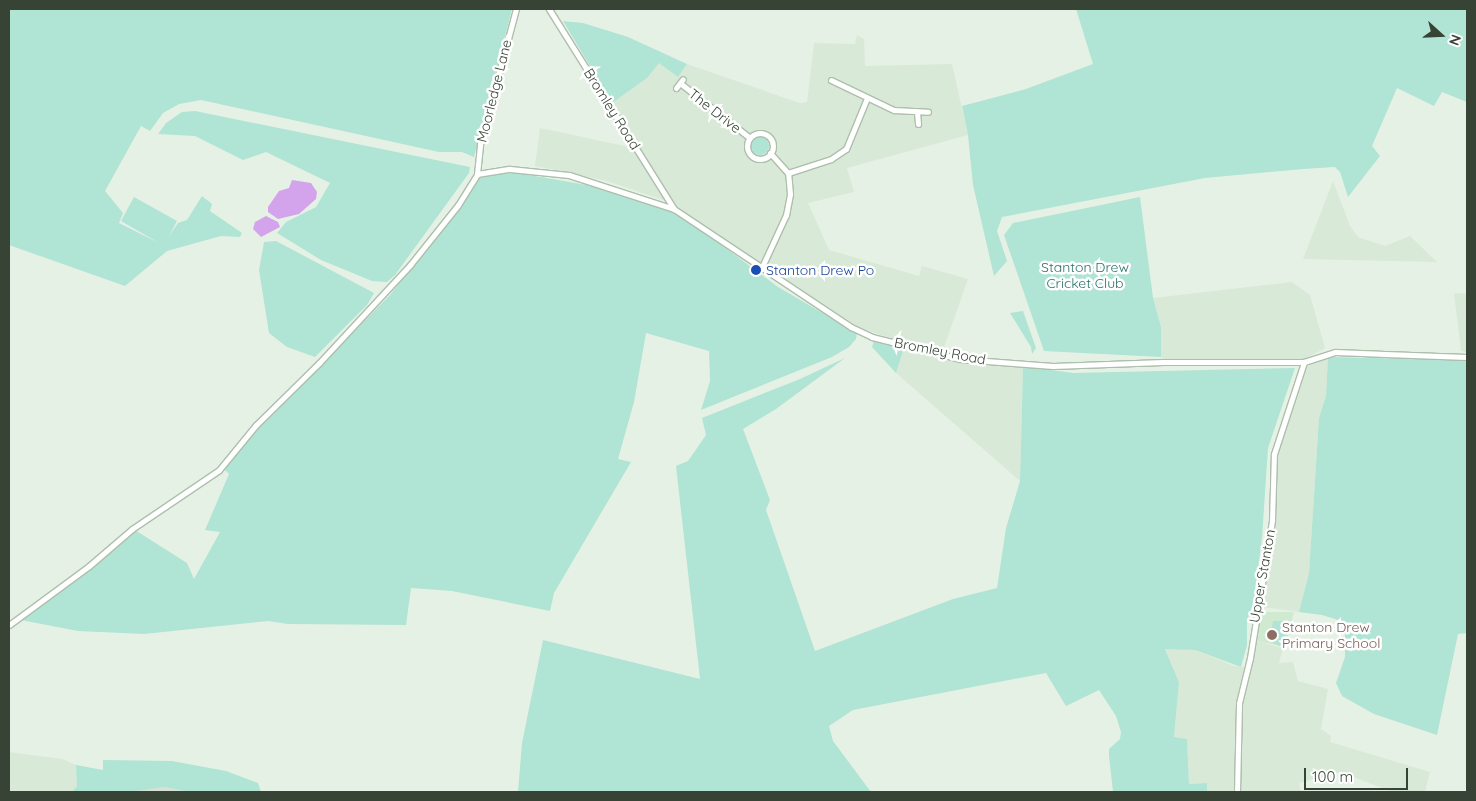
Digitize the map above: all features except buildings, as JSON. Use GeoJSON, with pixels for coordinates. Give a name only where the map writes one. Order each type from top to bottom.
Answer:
{"type":"FeatureCollection","features":[{"type":"Feature","properties":{"kind":"street","name":"Moorledge Lane"},"geometry":{"type":"LineString","coordinates":[[477,174],[480,144],[516,9]]}},
{"type":"Feature","properties":{"kind":"street","name":"Bromley Road"},"geometry":{"type":"LineString","coordinates":[[549,9],[674,209]]}},
{"type":"Feature","properties":{"kind":"street"},"geometry":{"type":"LineString","coordinates":[[831,80],[894,110],[928,112]]}},
{"type":"Feature","properties":{"kind":"street","name":"The Drive"},"geometry":{"type":"LineString","coordinates":[[680,83],[750,138]]}},
{"type":"Feature","properties":{"kind":"street"},"geometry":{"type":"LineString","coordinates":[[761,269],[786,215],[790,194],[788,173],[831,159],[846,149],[867,98]]}},
{"type":"Feature","properties":{"kind":"street"},"geometry":{"type":"LineString","coordinates":[[918,112],[918,124]]}},
{"type":"Feature","properties":{"kind":"street","name":"The Drive"},"geometry":{"type":"LineString","coordinates":[[758,133],[768,136],[772,145],[770,153],[763,158],[754,157],[747,146],[750,138],[758,133]]}},
{"type":"Feature","properties":{"kind":"street","name":"The Drive"},"geometry":{"type":"LineString","coordinates":[[770,153],[788,173]]}},
{"type":"Feature","properties":{"kind":"street","name":"Bromley Road"},"geometry":{"type":"LineString","coordinates":[[477,174],[510,169],[569,175],[674,209],[761,269],[864,334],[960,358],[1081,367],[1163,362],[1304,362],[1335,352],[1467,357]]}},
{"type":"Feature","properties":{"kind":"street"},"geometry":{"type":"LineString","coordinates":[[9,625],[89,566],[132,529],[219,470],[256,425],[319,363],[410,266],[458,205],[477,174]]}},
{"type":"Feature","properties":{"kind":"street","name":"Upper Stanton"},"geometry":{"type":"LineString","coordinates":[[1237,792],[1239,703],[1272,520],[1274,454],[1304,362]]}},
{"type":"Feature","properties":{"kind":"shaded area"},"geometry":{"type":"Polygon","coordinates":[[[857,35],[864,39],[865,66],[952,64],[968,135],[847,168],[854,192],[808,203],[829,250],[919,276],[922,266],[968,279],[943,350],[905,343],[860,328],[666,201],[607,181],[535,166],[540,128],[639,149],[612,103],[647,78],[659,62],[678,77],[687,64],[800,103],[807,102],[814,43],[855,44],[857,35]]]}},
{"type":"Feature","properties":{"kind":"shaded area"},"geometry":{"type":"Polygon","coordinates":[[[292,180],[311,183],[317,192],[316,199],[299,214],[278,219],[268,212],[268,207],[279,191],[289,188],[292,180]]]}},
{"type":"Feature","properties":{"kind":"shaded area"},"geometry":{"type":"Polygon","coordinates":[[[1333,181],[1350,226],[1358,237],[1385,246],[1410,236],[1437,262],[1303,259],[1333,181]]]}},
{"type":"Feature","properties":{"kind":"shaded area"},"geometry":{"type":"Polygon","coordinates":[[[266,216],[278,222],[280,227],[261,237],[253,229],[255,222],[266,216]]]}},
{"type":"Feature","properties":{"kind":"shaded area"},"geometry":{"type":"Polygon","coordinates":[[[1292,282],[1310,295],[1325,348],[1303,360],[1163,359],[1161,357],[1161,327],[1153,298],[1292,282]]]}},
{"type":"Feature","properties":{"kind":"shaded area"},"geometry":{"type":"Polygon","coordinates":[[[1454,293],[1467,294],[1467,352],[1461,351],[1454,293]]]}},
{"type":"Feature","properties":{"kind":"shaded area"},"geometry":{"type":"Polygon","coordinates":[[[904,348],[983,366],[1023,366],[1020,481],[896,373],[904,348]]]}},
{"type":"Feature","properties":{"kind":"shaded area"},"geometry":{"type":"Polygon","coordinates":[[[1328,357],[1326,396],[1319,418],[1309,573],[1299,612],[1262,607],[1277,511],[1274,467],[1307,367],[1328,357]]]}},
{"type":"Feature","properties":{"kind":"shaded area","name":"Stanton Drew Primary School"},"geometry":{"type":"Polygon","coordinates":[[[1260,612],[1294,612],[1285,647],[1256,641],[1256,622],[1260,612]]]}},
{"type":"Feature","properties":{"kind":"shaded area"},"geometry":{"type":"Polygon","coordinates":[[[1256,641],[1283,648],[1279,663],[1293,662],[1298,681],[1328,689],[1321,729],[1331,736],[1330,742],[1430,772],[1425,792],[1393,792],[1340,772],[1299,783],[1301,792],[1207,792],[1206,783],[1189,784],[1187,739],[1174,738],[1179,682],[1165,648],[1195,650],[1234,666],[1250,668],[1256,641]]]}},
{"type":"Feature","properties":{"kind":"shaded area"},"geometry":{"type":"Polygon","coordinates":[[[9,752],[62,759],[76,765],[77,786],[72,792],[9,792],[9,752]]]}},
{"type":"Feature","properties":{"kind":"shaded area"},"geometry":{"type":"Polygon","coordinates":[[[164,787],[189,792],[129,792],[136,789],[164,787]]]}},
{"type":"Feature","properties":{"kind":"green space"},"geometry":{"type":"Polygon","coordinates":[[[9,9],[512,9],[474,157],[462,152],[439,152],[201,100],[179,104],[163,113],[150,131],[141,126],[105,191],[123,213],[119,223],[159,243],[121,221],[134,197],[177,221],[169,236],[178,223],[187,220],[202,196],[212,204],[210,211],[242,233],[240,237],[221,236],[167,251],[125,286],[9,245],[9,9]]]}},
{"type":"Feature","properties":{"kind":"green space"},"geometry":{"type":"Polygon","coordinates":[[[1076,9],[1467,9],[1467,102],[1442,92],[1434,106],[1397,88],[1372,146],[1380,156],[1348,197],[1340,172],[1335,167],[1205,178],[1002,217],[997,231],[1007,261],[994,276],[973,185],[968,135],[962,106],[1026,89],[1093,64],[1076,9]]]}},
{"type":"Feature","properties":{"kind":"green space"},"geometry":{"type":"Polygon","coordinates":[[[563,21],[583,23],[628,37],[687,64],[678,77],[659,63],[647,78],[612,103],[563,21]]]}},
{"type":"Feature","properties":{"kind":"green space"},"geometry":{"type":"Polygon","coordinates":[[[195,111],[470,167],[469,173],[395,275],[387,282],[372,281],[321,260],[277,233],[286,222],[316,207],[330,183],[266,152],[243,160],[195,136],[158,134],[166,123],[182,112],[195,111]]]}},
{"type":"Feature","properties":{"kind":"green space"},"geometry":{"type":"Polygon","coordinates":[[[760,137],[766,140],[769,146],[766,152],[760,155],[754,152],[751,146],[754,140],[760,137]]]}},
{"type":"Feature","properties":{"kind":"green space"},"geometry":{"type":"Polygon","coordinates":[[[518,173],[598,187],[681,215],[778,287],[857,333],[856,339],[849,347],[832,357],[701,410],[710,381],[709,351],[646,333],[634,402],[618,459],[631,462],[554,593],[550,611],[452,591],[411,588],[406,625],[288,624],[268,621],[144,634],[78,631],[21,620],[41,602],[78,580],[135,530],[187,563],[194,579],[220,532],[205,530],[229,474],[224,469],[260,427],[390,295],[479,179],[488,174],[518,173]]]}},
{"type":"Feature","properties":{"kind":"green space","name":"Stanton Drew Cricket Club"},"geometry":{"type":"Polygon","coordinates":[[[1140,197],[1153,298],[1161,327],[1161,357],[1044,351],[1004,235],[1013,223],[1140,197]]]}},
{"type":"Feature","properties":{"kind":"green space"},"geometry":{"type":"Polygon","coordinates":[[[276,241],[374,293],[367,305],[315,357],[287,347],[269,333],[259,270],[264,242],[276,241]]]}},
{"type":"Feature","properties":{"kind":"green space"},"geometry":{"type":"Polygon","coordinates":[[[1023,311],[1036,348],[1032,354],[1031,347],[1010,313],[1023,311]]]}},
{"type":"Feature","properties":{"kind":"green space"},"geometry":{"type":"Polygon","coordinates":[[[874,340],[904,348],[896,373],[872,347],[874,340]]]}},
{"type":"Feature","properties":{"kind":"green space"},"geometry":{"type":"Polygon","coordinates":[[[1328,357],[1467,360],[1467,633],[1458,634],[1437,735],[1374,714],[1342,696],[1336,683],[1345,657],[1345,627],[1338,620],[1322,615],[1299,612],[1309,573],[1319,418],[1326,396],[1328,357]]]}},
{"type":"Feature","properties":{"kind":"green space"},"geometry":{"type":"Polygon","coordinates":[[[845,358],[776,409],[743,429],[770,500],[766,510],[815,651],[953,599],[997,588],[1006,528],[1020,481],[1023,366],[1073,373],[1295,368],[1268,448],[1262,538],[1253,605],[1247,621],[1247,645],[1241,667],[1195,650],[1165,649],[1179,682],[1174,737],[1187,739],[1189,784],[1207,783],[1207,792],[1113,792],[1109,749],[1120,739],[1121,732],[1116,716],[1099,690],[1066,706],[1046,673],[853,710],[829,726],[833,741],[871,792],[518,792],[522,743],[543,640],[700,679],[676,466],[688,461],[706,435],[702,418],[800,379],[845,358]]]}},
{"type":"Feature","properties":{"kind":"green space"},"geometry":{"type":"Polygon","coordinates":[[[1273,621],[1291,621],[1283,648],[1270,641],[1273,621]]]}},
{"type":"Feature","properties":{"kind":"green space"},"geometry":{"type":"Polygon","coordinates":[[[103,760],[172,761],[226,771],[258,783],[261,792],[189,792],[164,787],[129,792],[72,792],[77,786],[76,765],[103,770],[103,760]]]}},
{"type":"Feature","properties":{"kind":"place","name":"Stanton Drew Po"},"geometry":{"type":"Point","coordinates":[756,270]}},
{"type":"Feature","properties":{"kind":"place","name":"Stanton Drew Primary School"},"geometry":{"type":"Point","coordinates":[1272,635]}}]}
